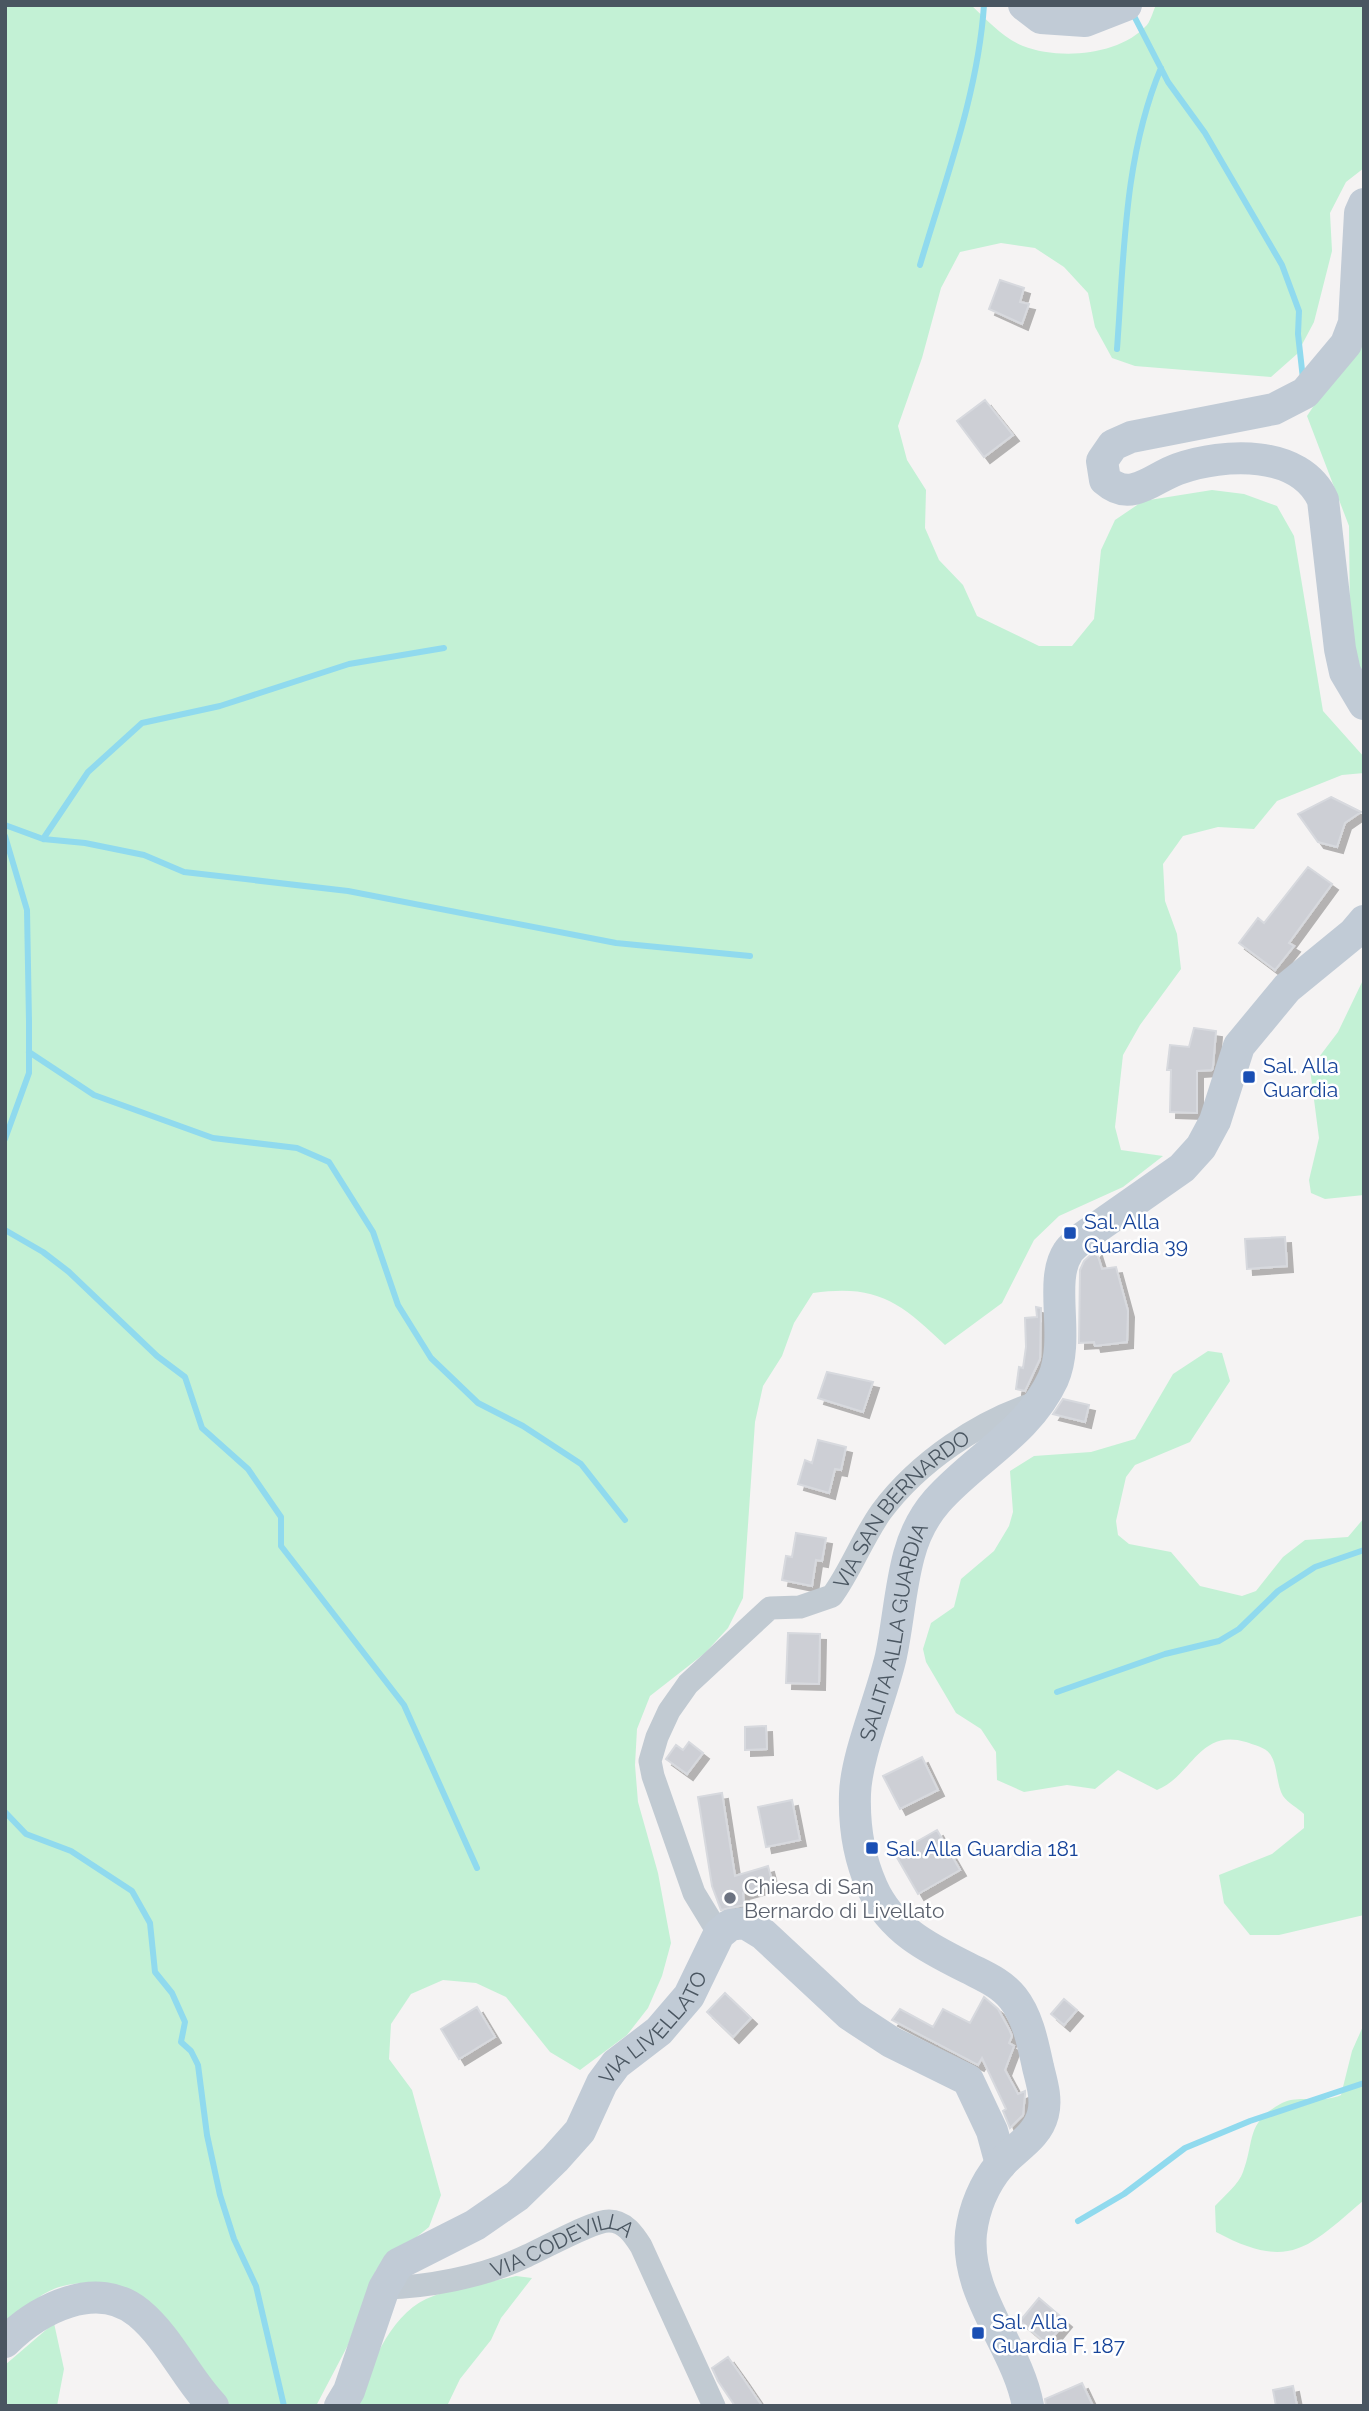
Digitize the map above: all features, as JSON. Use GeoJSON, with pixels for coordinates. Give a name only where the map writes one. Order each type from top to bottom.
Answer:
{"type":"FeatureCollection","features":[{"type":"Feature","properties":{"kind":"main road"},"geometry":{"type":"LineString","coordinates":[[1024,5],[1041,18],[1084,21],[1126,5]]}},
{"type":"Feature","properties":{"kind":"main road"},"geometry":{"type":"LineString","coordinates":[[1364,204],[1360,213],[1354,324],[1346,344],[1305,393],[1265,411],[1189,423],[1131,437],[1113,445],[1102,461],[1105,480],[1123,490],[1135,489],[1177,469],[1225,459],[1280,464],[1301,472],[1317,486],[1323,500],[1340,649],[1345,672],[1364,704]]}},
{"type":"Feature","properties":{"kind":"main road","name":"SALITA ALLA GUARDIA"},"geometry":{"type":"LineString","coordinates":[[1028,2406],[1014,2360],[972,2270],[970,2249],[975,2212],[985,2186],[1001,2164],[1039,2126],[1045,2104],[1036,2056],[1023,2012],[1011,1995],[994,1981],[925,1946],[902,1930],[884,1910],[860,1854],[855,1791],[891,1654],[909,1555],[920,1526],[937,1501],[1022,1426],[1041,1402],[1060,1359],[1063,1336],[1060,1284],[1068,1252],[1082,1238],[1182,1168],[1201,1147],[1215,1121],[1239,1046],[1287,988],[1353,934],[1364,921]]}},
{"type":"Feature","properties":{"kind":"main road"},"geometry":{"type":"LineString","coordinates":[[719,1934],[730,1926],[745,1923],[763,1934],[850,2015],[891,2042],[968,2080],[992,2131],[1001,2164]]}},
{"type":"Feature","properties":{"kind":"main road","name":"VIA LIVELLATO"},"geometry":{"type":"LineString","coordinates":[[340,2406],[349,2391],[384,2288],[398,2264],[475,2225],[517,2196],[555,2160],[580,2131],[602,2084],[615,2064],[659,2031],[689,1996],[719,1934]]}},
{"type":"Feature","properties":{"kind":"main road"},"geometry":{"type":"LineString","coordinates":[[5,2342],[38,2316],[66,2302],[85,2298],[121,2302],[139,2313],[157,2332],[214,2406]]}},
{"type":"Feature","properties":{"kind":"street","name":"VIA SAN BERNARDO"},"geometry":{"type":"LineString","coordinates":[[719,1934],[694,1893],[653,1776],[650,1761],[669,1710],[688,1684],[770,1608],[800,1607],[832,1596],[881,1512],[900,1489],[943,1452],[1006,1414],[1041,1402]]}},
{"type":"Feature","properties":{"kind":"street","name":"VIA CODEVILLA"},"geometry":{"type":"LineString","coordinates":[[384,2288],[402,2288],[490,2270],[517,2261],[601,2222],[618,2222],[629,2229],[641,2246],[714,2406]]}},
{"type":"Feature","properties":{"kind":"green space"},"geometry":{"type":"Polygon","coordinates":[[[5,5],[971,5],[1016,43],[1038,50],[1071,54],[1105,49],[1135,35],[1147,25],[1156,5],[1364,5],[1364,168],[1346,182],[1330,213],[1332,251],[1314,322],[1297,354],[1271,377],[1135,366],[1112,358],[1095,327],[1088,293],[1064,267],[1035,248],[1001,243],[960,252],[941,288],[922,358],[898,426],[907,460],[926,490],[925,528],[939,560],[963,585],[977,616],[1039,646],[1072,646],[1094,619],[1101,550],[1115,520],[1143,501],[1212,490],[1244,494],[1277,506],[1294,536],[1323,711],[1364,757],[1364,773],[1342,775],[1277,801],[1254,829],[1218,827],[1183,836],[1163,864],[1165,901],[1177,934],[1181,969],[1140,1025],[1123,1055],[1115,1127],[1121,1150],[1163,1156],[1123,1187],[1059,1216],[1034,1240],[1002,1303],[945,1345],[900,1307],[871,1294],[854,1291],[813,1293],[794,1323],[782,1356],[763,1386],[755,1422],[743,1598],[728,1628],[705,1653],[650,1696],[637,1729],[635,1765],[638,1802],[658,1873],[671,1943],[662,1976],[648,2008],[627,2035],[580,2070],[550,2052],[506,1997],[476,1983],[443,1980],[411,1994],[391,2024],[389,2059],[412,2090],[441,2195],[429,2227],[376,2270],[348,2345],[316,2406],[231,2406],[107,2283],[73,2284],[50,2290],[5,2325],[5,5]]]}},
{"type":"Feature","properties":{"kind":"green space"},"geometry":{"type":"Polygon","coordinates":[[[1364,322],[1364,672],[1359,666],[1350,624],[1349,526],[1307,416],[1362,333],[1364,322]]]}},
{"type":"Feature","properties":{"kind":"green space"},"geometry":{"type":"Polygon","coordinates":[[[1364,978],[1364,1195],[1325,1199],[1311,1193],[1309,1180],[1319,1138],[1310,1069],[1338,1032],[1364,978]]]}},
{"type":"Feature","properties":{"kind":"green space"},"geometry":{"type":"Polygon","coordinates":[[[1208,1351],[1222,1353],[1230,1381],[1190,1442],[1135,1465],[1126,1477],[1116,1521],[1118,1535],[1129,1544],[1171,1552],[1200,1586],[1242,1596],[1256,1591],[1283,1557],[1305,1540],[1348,1537],[1364,1518],[1364,1915],[1279,1935],[1250,1935],[1224,1903],[1219,1875],[1272,1854],[1304,1828],[1304,1814],[1283,1796],[1273,1758],[1268,1752],[1246,1742],[1230,1739],[1217,1742],[1206,1747],[1179,1775],[1157,1790],[1118,1770],[1095,1789],[1067,1785],[1024,1792],[997,1780],[996,1752],[981,1729],[956,1713],[926,1662],[923,1649],[931,1623],[954,1607],[961,1579],[994,1551],[1009,1526],[1013,1512],[1010,1471],[1034,1456],[1091,1452],[1135,1439],[1173,1374],[1208,1351]]]}},
{"type":"Feature","properties":{"kind":"green space"},"geometry":{"type":"Polygon","coordinates":[[[1364,2024],[1364,2200],[1327,2231],[1296,2249],[1280,2252],[1262,2250],[1216,2232],[1215,2206],[1241,2176],[1257,2125],[1270,2110],[1289,2100],[1326,2099],[1341,2095],[1352,2051],[1364,2024]]]}},
{"type":"Feature","properties":{"kind":"green space"},"geometry":{"type":"Polygon","coordinates":[[[516,2276],[532,2278],[501,2318],[491,2340],[460,2379],[447,2406],[354,2406],[382,2346],[401,2318],[413,2307],[447,2291],[516,2276]]]}},
{"type":"Feature","properties":{"kind":"green space"},"geometry":{"type":"Polygon","coordinates":[[[54,2323],[64,2369],[57,2406],[5,2406],[5,2365],[54,2323]]]}},
{"type":"Feature","properties":{"kind":"building"},"geometry":{"type":"Polygon","coordinates":[[[1000,280],[1024,288],[1020,302],[1029,304],[1022,324],[989,309],[1000,280]]]}},
{"type":"Feature","properties":{"kind":"building"},"geometry":{"type":"Polygon","coordinates":[[[985,400],[1013,435],[984,457],[957,421],[985,400]]]}},
{"type":"Feature","properties":{"kind":"building"},"geometry":{"type":"Polygon","coordinates":[[[1331,797],[1361,812],[1345,823],[1337,847],[1318,842],[1298,814],[1331,797]]]}},
{"type":"Feature","properties":{"kind":"building"},"geometry":{"type":"Polygon","coordinates":[[[1308,867],[1332,884],[1289,943],[1294,946],[1275,970],[1239,943],[1258,918],[1264,923],[1308,867]]]}},
{"type":"Feature","properties":{"kind":"building"},"geometry":{"type":"Polygon","coordinates":[[[1194,1028],[1216,1031],[1212,1070],[1197,1071],[1197,1113],[1170,1112],[1171,1070],[1167,1070],[1170,1045],[1189,1047],[1194,1028]]]}},
{"type":"Feature","properties":{"kind":"building"},"geometry":{"type":"Polygon","coordinates":[[[1285,1237],[1287,1266],[1247,1269],[1245,1239],[1285,1237]]]}},
{"type":"Feature","properties":{"kind":"building"},"geometry":{"type":"Polygon","coordinates":[[[1096,1250],[1102,1269],[1116,1267],[1128,1311],[1127,1342],[1095,1346],[1094,1342],[1079,1343],[1080,1270],[1084,1261],[1096,1250]]]}},
{"type":"Feature","properties":{"kind":"building"},"geometry":{"type":"Polygon","coordinates":[[[1036,1307],[1041,1308],[1040,1359],[1025,1391],[1016,1389],[1019,1367],[1023,1368],[1026,1347],[1025,1318],[1037,1317],[1036,1307]]]}},
{"type":"Feature","properties":{"kind":"building"},"geometry":{"type":"Polygon","coordinates":[[[827,1372],[873,1382],[863,1412],[818,1398],[827,1372]]]}},
{"type":"Feature","properties":{"kind":"building"},"geometry":{"type":"Polygon","coordinates":[[[1063,1399],[1089,1405],[1085,1422],[1053,1414],[1063,1399]]]}},
{"type":"Feature","properties":{"kind":"building"},"geometry":{"type":"Polygon","coordinates":[[[818,1440],[846,1447],[841,1470],[835,1469],[829,1493],[798,1484],[805,1460],[812,1463],[818,1440]]]}},
{"type":"Feature","properties":{"kind":"building"},"geometry":{"type":"Polygon","coordinates":[[[796,1533],[826,1538],[822,1561],[816,1560],[812,1586],[782,1580],[786,1556],[792,1557],[796,1533]]]}},
{"type":"Feature","properties":{"kind":"building"},"geometry":{"type":"Polygon","coordinates":[[[788,1633],[820,1634],[819,1684],[786,1683],[788,1633]]]}},
{"type":"Feature","properties":{"kind":"building"},"geometry":{"type":"Polygon","coordinates":[[[766,1726],[767,1749],[745,1750],[745,1727],[766,1726]]]}},
{"type":"Feature","properties":{"kind":"building"},"geometry":{"type":"Polygon","coordinates":[[[689,1742],[703,1753],[687,1774],[666,1759],[676,1745],[683,1750],[689,1742]]]}},
{"type":"Feature","properties":{"kind":"building"},"geometry":{"type":"Polygon","coordinates":[[[922,1757],[938,1790],[900,1809],[883,1776],[922,1757]]]}},
{"type":"Feature","properties":{"kind":"building"},"geometry":{"type":"Polygon","coordinates":[[[722,1793],[735,1876],[768,1866],[773,1885],[743,1893],[744,1905],[721,1910],[712,1886],[698,1797],[722,1793]]]}},
{"type":"Feature","properties":{"kind":"building"},"geometry":{"type":"Polygon","coordinates":[[[792,1800],[800,1840],[766,1847],[758,1807],[792,1800]]]}},
{"type":"Feature","properties":{"kind":"building"},"geometry":{"type":"Polygon","coordinates":[[[937,1830],[960,1870],[918,1894],[895,1854],[937,1830]]]}},
{"type":"Feature","properties":{"kind":"building"},"geometry":{"type":"Polygon","coordinates":[[[725,1993],[751,2018],[733,2037],[707,2012],[725,1993]]]}},
{"type":"Feature","properties":{"kind":"building"},"geometry":{"type":"Polygon","coordinates":[[[984,1997],[998,2009],[1009,2029],[1012,2036],[1009,2043],[1014,2046],[1005,2070],[1018,2094],[1025,2091],[1023,2115],[1010,2128],[1003,2111],[1006,2109],[982,2058],[978,2065],[892,2020],[900,2009],[933,2027],[943,2009],[970,2023],[984,1997]]]}},
{"type":"Feature","properties":{"kind":"building"},"geometry":{"type":"Polygon","coordinates":[[[1064,1999],[1077,2010],[1064,2025],[1051,2014],[1064,1999]]]}},
{"type":"Feature","properties":{"kind":"building"},"geometry":{"type":"Polygon","coordinates":[[[477,2007],[495,2037],[459,2059],[441,2029],[477,2007]]]}},
{"type":"Feature","properties":{"kind":"building"},"geometry":{"type":"Polygon","coordinates":[[[1039,2298],[1066,2321],[1047,2344],[1020,2321],[1039,2298]]]}},
{"type":"Feature","properties":{"kind":"building"},"geometry":{"type":"Polygon","coordinates":[[[728,2357],[762,2406],[735,2406],[712,2368],[728,2357]]]}},
{"type":"Feature","properties":{"kind":"building"},"geometry":{"type":"Polygon","coordinates":[[[1082,2383],[1093,2406],[1046,2406],[1045,2399],[1082,2383]]]}},
{"type":"Feature","properties":{"kind":"building"},"geometry":{"type":"Polygon","coordinates":[[[1293,2386],[1297,2406],[1276,2406],[1273,2390],[1293,2386]]]}},
{"type":"Feature","properties":{"kind":"waterway"},"geometry":{"type":"LineString","coordinates":[[920,265],[968,104],[981,38],[984,5]]}},
{"type":"Feature","properties":{"kind":"waterway"},"geometry":{"type":"LineString","coordinates":[[1132,12],[1168,82],[1205,133],[1282,265],[1299,311],[1298,334],[1303,379]]}},
{"type":"Feature","properties":{"kind":"waterway"},"geometry":{"type":"LineString","coordinates":[[1117,349],[1124,242],[1133,171],[1149,101],[1161,68]]}},
{"type":"Feature","properties":{"kind":"waterway"},"geometry":{"type":"LineString","coordinates":[[43,839],[88,772],[142,723],[220,706],[349,664],[444,648]]}},
{"type":"Feature","properties":{"kind":"waterway"},"geometry":{"type":"LineString","coordinates":[[5,825],[43,839],[85,843],[144,855],[184,872],[348,891],[616,943],[750,956]]}},
{"type":"Feature","properties":{"kind":"waterway"},"geometry":{"type":"LineString","coordinates":[[5,836],[27,910],[29,1021],[29,1073],[5,1139]]}},
{"type":"Feature","properties":{"kind":"waterway"},"geometry":{"type":"LineString","coordinates":[[29,1052],[94,1095],[213,1138],[297,1148],[329,1162],[373,1232],[398,1305],[431,1358],[478,1403],[523,1426],[581,1464],[625,1520]]}},
{"type":"Feature","properties":{"kind":"waterway"},"geometry":{"type":"LineString","coordinates":[[5,1230],[43,1252],[69,1272],[157,1356],[185,1377],[202,1428],[248,1469],[281,1517],[281,1546],[404,1705],[477,1868]]}},
{"type":"Feature","properties":{"kind":"waterway"},"geometry":{"type":"LineString","coordinates":[[1057,1692],[1165,1654],[1219,1641],[1239,1629],[1278,1591],[1315,1567],[1364,1550]]}},
{"type":"Feature","properties":{"kind":"waterway"},"geometry":{"type":"LineString","coordinates":[[5,1812],[26,1834],[71,1851],[132,1891],[150,1923],[155,1972],[172,1993],[185,2022],[181,2042],[191,2051],[198,2065],[207,2135],[220,2195],[234,2239],[256,2286],[284,2406]]}},
{"type":"Feature","properties":{"kind":"waterway"},"geometry":{"type":"LineString","coordinates":[[1078,2221],[1124,2194],[1185,2148],[1250,2121],[1364,2083]]}},
{"type":"Feature","properties":{"kind":"place","name":"Sal. Alla Guardia"},"geometry":{"type":"Point","coordinates":[1249,1077]}},
{"type":"Feature","properties":{"kind":"place","name":"Sal. Alla Guardia 39"},"geometry":{"type":"Point","coordinates":[1070,1233]}},
{"type":"Feature","properties":{"kind":"place","name":"Sal. Alla Guardia 181"},"geometry":{"type":"Point","coordinates":[872,1848]}},
{"type":"Feature","properties":{"kind":"place","name":"Chiesa di San Bernardo di Livellato"},"geometry":{"type":"Point","coordinates":[730,1898]}},
{"type":"Feature","properties":{"kind":"place","name":"Sal. Alla Guardia F. 187"},"geometry":{"type":"Point","coordinates":[978,2333]}}]}
